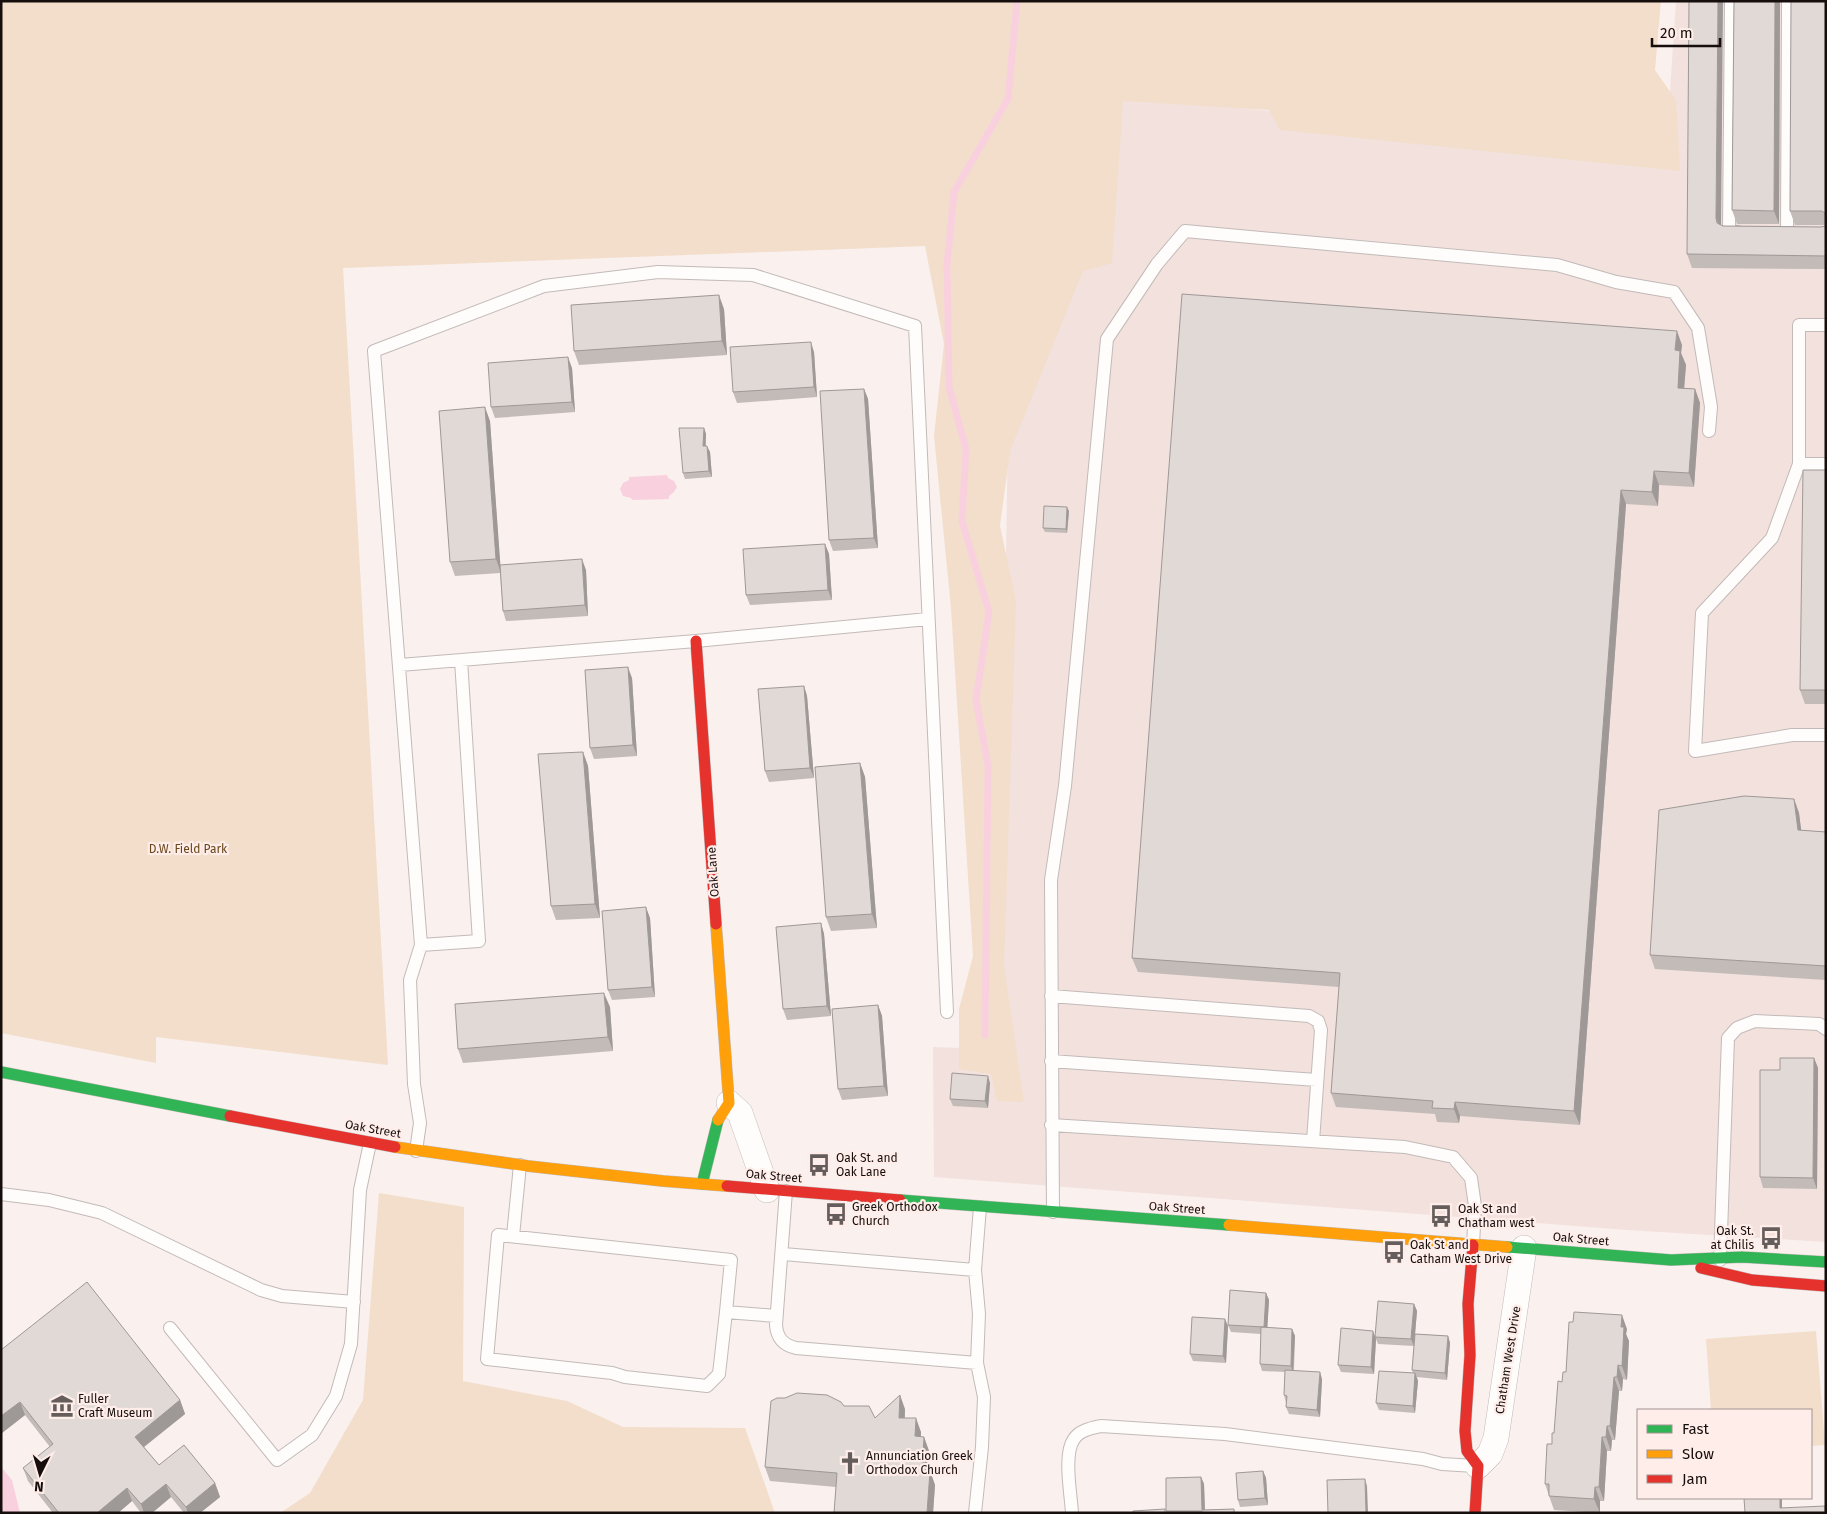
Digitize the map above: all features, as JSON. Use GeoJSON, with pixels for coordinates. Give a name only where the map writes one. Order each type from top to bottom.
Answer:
{"type":"FeatureCollection","features":[{"type":"Feature","properties":{"kind":"main road","name":"Oak Lane"},"geometry":{"type":"LineString","coordinates":[[696,641],[729,1103]]}},
{"type":"Feature","properties":{"kind":"main road","name":"Oak Street"},"geometry":{"type":"LineString","coordinates":[[1,1072],[416,1151],[520,1165],[702,1184],[1671,1260],[1742,1257],[1826,1262]]}},
{"type":"Feature","properties":{"kind":"main road"},"geometry":{"type":"LineString","coordinates":[[702,1184],[719,1116],[729,1103]]}},
{"type":"Feature","properties":{"kind":"main road"},"geometry":{"type":"LineString","coordinates":[[1473,1245],[1468,1304],[1470,1354],[1466,1431],[1467,1451],[1478,1466],[1475,1513]]}},
{"type":"Feature","properties":{"kind":"main road","name":"Oak Street"},"geometry":{"type":"LineString","coordinates":[[1671,1260],[1752,1280],[1826,1286]]}},
{"type":"Feature","properties":{"kind":"street"},"geometry":{"type":"LineString","coordinates":[[729,1103],[740,1112],[777,1191]]}},
{"type":"Feature","properties":{"kind":"street","name":"Chatham West Drive"},"geometry":{"type":"LineString","coordinates":[[1478,1466],[1490,1454],[1496,1438],[1524,1248]]}},
{"type":"Feature","properties":{"kind":"lane"},"geometry":{"type":"LineString","coordinates":[[1731,1],[1729,232],[1748,232]]}},
{"type":"Feature","properties":{"kind":"lane"},"geometry":{"type":"LineString","coordinates":[[1787,232],[1788,1]]}},
{"type":"Feature","properties":{"kind":"lane"},"geometry":{"type":"LineString","coordinates":[[1053,1212],[1051,880],[1064,786],[1107,339],[1157,264],[1185,230],[1558,265],[1616,282],[1674,292],[1698,328],[1711,407],[1709,431]]}},
{"type":"Feature","properties":{"kind":"lane"},"geometry":{"type":"LineString","coordinates":[[416,1151],[420,1123],[414,1084],[410,980],[421,945],[374,352],[544,286],[658,272],[753,274],[915,326],[947,1012]]}},
{"type":"Feature","properties":{"kind":"lane"},"geometry":{"type":"LineString","coordinates":[[1826,325],[1799,325],[1799,464],[1772,538],[1702,613],[1694,752],[1792,735],[1826,735]]}},
{"type":"Feature","properties":{"kind":"lane"},"geometry":{"type":"LineString","coordinates":[[1799,464],[1826,464]]}},
{"type":"Feature","properties":{"kind":"lane"},"geometry":{"type":"LineString","coordinates":[[400,665],[696,641],[928,619]]}},
{"type":"Feature","properties":{"kind":"lane"},"geometry":{"type":"LineString","coordinates":[[421,945],[479,941],[461,660]]}},
{"type":"Feature","properties":{"kind":"lane"},"geometry":{"type":"LineString","coordinates":[[1051,996],[1309,1016],[1318,1021],[1321,1030],[1313,1141]]}},
{"type":"Feature","properties":{"kind":"lane"},"geometry":{"type":"LineString","coordinates":[[1719,1272],[1728,1038],[1737,1028],[1755,1021],[1819,1024],[1826,1029]]}},
{"type":"Feature","properties":{"kind":"lane"},"geometry":{"type":"LineString","coordinates":[[1051,1061],[1317,1080]]}},
{"type":"Feature","properties":{"kind":"lane"},"geometry":{"type":"LineString","coordinates":[[1051,1124],[1405,1146],[1453,1157],[1471,1178],[1475,1206],[1473,1245]]}},
{"type":"Feature","properties":{"kind":"lane"},"geometry":{"type":"LineString","coordinates":[[170,1328],[277,1460],[312,1435],[336,1396],[351,1344],[360,1190],[370,1142]]}},
{"type":"Feature","properties":{"kind":"lane"},"geometry":{"type":"LineString","coordinates":[[513,1236],[520,1165]]}},
{"type":"Feature","properties":{"kind":"lane"},"geometry":{"type":"LineString","coordinates":[[777,1191],[782,1254],[776,1316],[777,1334],[782,1342],[788,1346],[977,1362]]}},
{"type":"Feature","properties":{"kind":"lane"},"geometry":{"type":"LineString","coordinates":[[1,1194],[49,1200],[102,1213],[261,1290],[282,1296],[354,1302]]}},
{"type":"Feature","properties":{"kind":"lane"},"geometry":{"type":"LineString","coordinates":[[975,1513],[982,1447],[984,1398],[977,1362],[979,1314],[975,1270],[980,1207]]}},
{"type":"Feature","properties":{"kind":"lane"},"geometry":{"type":"LineString","coordinates":[[498,1235],[731,1260],[726,1312],[719,1374],[707,1386],[487,1359],[498,1235]]}},
{"type":"Feature","properties":{"kind":"lane"},"geometry":{"type":"LineString","coordinates":[[782,1254],[975,1270]]}},
{"type":"Feature","properties":{"kind":"lane"},"geometry":{"type":"LineString","coordinates":[[726,1312],[776,1316]]}},
{"type":"Feature","properties":{"kind":"lane"},"geometry":{"type":"LineString","coordinates":[[1072,1513],[1069,1450],[1074,1438],[1085,1430],[1101,1426],[1225,1434],[1423,1459],[1442,1464],[1478,1466]]}},
{"type":"Feature","properties":{"kind":"shaded area"},"geometry":{"type":"Polygon","coordinates":[[[1676,1],[1826,1],[1826,1242],[1627,1230],[934,1177],[933,1047],[959,1048],[959,1069],[1000,965],[1008,426],[1112,95],[1666,151],[1676,1]]]}},
{"type":"Feature","properties":{"kind":"shaded area"},"geometry":{"type":"Polygon","coordinates":[[[667,475],[668,478],[674,481],[677,487],[669,496],[669,499],[632,500],[623,496],[620,489],[623,483],[629,480],[629,477],[667,475]]]}},
{"type":"Feature","properties":{"kind":"shaded area"},"geometry":{"type":"Polygon","coordinates":[[[1,1467],[12,1480],[20,1513],[1,1513],[1,1467]]]}},
{"type":"Feature","properties":{"kind":"green space","name":"D.W. Field Park"},"geometry":{"type":"Polygon","coordinates":[[[1,1],[1661,1],[1655,70],[1676,100],[1680,171],[1280,130],[1269,110],[1123,101],[1112,263],[1083,271],[1010,451],[1000,526],[1016,601],[1004,966],[1024,1102],[997,1101],[991,1074],[959,1069],[959,1009],[973,956],[951,608],[934,436],[944,344],[925,246],[343,268],[388,1065],[156,1037],[156,1063],[1,1033],[1,1]]]}},
{"type":"Feature","properties":{"kind":"green space"},"geometry":{"type":"Polygon","coordinates":[[[379,1193],[464,1207],[463,1381],[567,1401],[623,1427],[745,1428],[775,1513],[280,1513],[310,1493],[363,1400],[379,1193]]]}},
{"type":"Feature","properties":{"kind":"green space"},"geometry":{"type":"Polygon","coordinates":[[[1816,1331],[1825,1445],[1812,1446],[1812,1409],[1711,1409],[1706,1339],[1816,1331]]]}},
{"type":"Feature","properties":{"kind":"building"},"geometry":{"type":"Polygon","coordinates":[[[1689,1],[1718,1],[1717,223],[1723,226],[1826,226],[1826,256],[1687,254],[1689,1]]]}},
{"type":"Feature","properties":{"kind":"building"},"geometry":{"type":"Polygon","coordinates":[[[1734,1],[1775,1],[1774,211],[1732,210],[1734,1]]]}},
{"type":"Feature","properties":{"kind":"building"},"geometry":{"type":"Polygon","coordinates":[[[1791,1],[1826,1],[1826,214],[1822,211],[1790,211],[1791,1]]]}},
{"type":"Feature","properties":{"kind":"building"},"geometry":{"type":"Polygon","coordinates":[[[1182,294],[1677,331],[1675,350],[1680,351],[1678,388],[1695,389],[1689,473],[1654,471],[1652,492],[1621,490],[1574,1111],[1455,1102],[1454,1109],[1432,1108],[1433,1101],[1331,1093],[1340,973],[1132,958],[1182,294]]]}},
{"type":"Feature","properties":{"kind":"building"},"geometry":{"type":"Polygon","coordinates":[[[719,295],[722,341],[574,351],[571,305],[719,295]]]}},
{"type":"Feature","properties":{"kind":"building"},"geometry":{"type":"Polygon","coordinates":[[[811,342],[814,387],[733,392],[730,347],[811,342]]]}},
{"type":"Feature","properties":{"kind":"building"},"geometry":{"type":"Polygon","coordinates":[[[568,357],[572,402],[491,407],[488,363],[568,357]]]}},
{"type":"Feature","properties":{"kind":"building"},"geometry":{"type":"Polygon","coordinates":[[[864,389],[874,538],[829,540],[820,391],[864,389]]]}},
{"type":"Feature","properties":{"kind":"building"},"geometry":{"type":"Polygon","coordinates":[[[485,407],[496,559],[450,562],[439,411],[485,407]]]}},
{"type":"Feature","properties":{"kind":"building"},"geometry":{"type":"Polygon","coordinates":[[[679,428],[704,428],[703,446],[707,446],[709,471],[683,473],[679,428]]]}},
{"type":"Feature","properties":{"kind":"building"},"geometry":{"type":"Polygon","coordinates":[[[1803,470],[1826,470],[1826,690],[1800,690],[1803,470]]]}},
{"type":"Feature","properties":{"kind":"building"},"geometry":{"type":"Polygon","coordinates":[[[1044,506],[1067,507],[1066,529],[1043,528],[1044,506]]]}},
{"type":"Feature","properties":{"kind":"building"},"geometry":{"type":"Polygon","coordinates":[[[825,544],[828,590],[746,595],[743,549],[825,544]]]}},
{"type":"Feature","properties":{"kind":"building"},"geometry":{"type":"Polygon","coordinates":[[[582,559],[585,605],[503,611],[500,565],[582,559]]]}},
{"type":"Feature","properties":{"kind":"building"},"geometry":{"type":"Polygon","coordinates":[[[628,667],[633,745],[590,748],[585,670],[628,667]]]}},
{"type":"Feature","properties":{"kind":"building"},"geometry":{"type":"Polygon","coordinates":[[[804,686],[810,768],[765,771],[758,689],[804,686]]]}},
{"type":"Feature","properties":{"kind":"building"},"geometry":{"type":"Polygon","coordinates":[[[583,752],[595,904],[551,906],[538,754],[583,752]]]}},
{"type":"Feature","properties":{"kind":"building"},"geometry":{"type":"Polygon","coordinates":[[[860,763],[872,914],[826,917],[815,767],[860,763]]]}},
{"type":"Feature","properties":{"kind":"building"},"geometry":{"type":"Polygon","coordinates":[[[1744,796],[1794,799],[1798,830],[1826,832],[1826,966],[1650,955],[1659,810],[1744,796]]]}},
{"type":"Feature","properties":{"kind":"building"},"geometry":{"type":"Polygon","coordinates":[[[646,907],[652,987],[608,990],[602,911],[646,907]]]}},
{"type":"Feature","properties":{"kind":"building"},"geometry":{"type":"Polygon","coordinates":[[[821,923],[827,1006],[783,1009],[776,927],[821,923]]]}},
{"type":"Feature","properties":{"kind":"building"},"geometry":{"type":"Polygon","coordinates":[[[604,993],[608,1037],[458,1049],[455,1004],[604,993]]]}},
{"type":"Feature","properties":{"kind":"building"},"geometry":{"type":"Polygon","coordinates":[[[878,1005],[884,1086],[838,1089],[832,1009],[878,1005]]]}},
{"type":"Feature","properties":{"kind":"building"},"geometry":{"type":"Polygon","coordinates":[[[1780,1058],[1814,1058],[1813,1178],[1760,1177],[1760,1070],[1780,1070],[1780,1058]]]}},
{"type":"Feature","properties":{"kind":"building"},"geometry":{"type":"Polygon","coordinates":[[[952,1073],[988,1076],[985,1101],[950,1099],[952,1073]]]}},
{"type":"Feature","properties":{"kind":"building","name":"Fuller Craft Museum"},"geometry":{"type":"Polygon","coordinates":[[[87,1282],[180,1400],[135,1437],[159,1465],[184,1445],[215,1483],[186,1507],[166,1484],[141,1504],[127,1488],[97,1513],[59,1513],[23,1468],[53,1444],[20,1402],[1,1416],[1,1350],[87,1282]]]}},
{"type":"Feature","properties":{"kind":"building"},"geometry":{"type":"Polygon","coordinates":[[[1230,1290],[1266,1293],[1264,1327],[1228,1325],[1230,1290]]]}},
{"type":"Feature","properties":{"kind":"building"},"geometry":{"type":"Polygon","coordinates":[[[1378,1301],[1414,1304],[1411,1339],[1375,1337],[1378,1301]]]}},
{"type":"Feature","properties":{"kind":"building"},"geometry":{"type":"Polygon","coordinates":[[[1574,1312],[1622,1315],[1621,1327],[1624,1327],[1622,1366],[1618,1365],[1617,1377],[1614,1377],[1610,1426],[1607,1426],[1606,1437],[1602,1437],[1599,1487],[1595,1487],[1594,1499],[1549,1496],[1549,1484],[1545,1484],[1547,1444],[1552,1444],[1558,1381],[1562,1382],[1563,1372],[1566,1372],[1569,1322],[1573,1322],[1574,1312]]]}},
{"type":"Feature","properties":{"kind":"building"},"geometry":{"type":"Polygon","coordinates":[[[1192,1317],[1225,1319],[1223,1356],[1190,1354],[1192,1317]]]}},
{"type":"Feature","properties":{"kind":"building"},"geometry":{"type":"Polygon","coordinates":[[[1261,1327],[1292,1329],[1291,1366],[1260,1364],[1261,1327]]]}},
{"type":"Feature","properties":{"kind":"building"},"geometry":{"type":"Polygon","coordinates":[[[1341,1328],[1373,1331],[1371,1367],[1338,1365],[1341,1328]]]}},
{"type":"Feature","properties":{"kind":"building"},"geometry":{"type":"Polygon","coordinates":[[[1415,1334],[1448,1336],[1445,1373],[1412,1370],[1415,1334]]]}},
{"type":"Feature","properties":{"kind":"building"},"geometry":{"type":"Polygon","coordinates":[[[1285,1370],[1320,1372],[1317,1410],[1286,1407],[1287,1396],[1284,1395],[1285,1370]]]}},
{"type":"Feature","properties":{"kind":"building"},"geometry":{"type":"Polygon","coordinates":[[[1379,1371],[1415,1373],[1413,1406],[1376,1403],[1379,1371]]]}},
{"type":"Feature","properties":{"kind":"building","name":"Annunciation Greek Orthodox Church"},"geometry":{"type":"Polygon","coordinates":[[[797,1393],[827,1395],[841,1402],[844,1406],[869,1406],[875,1418],[900,1395],[899,1418],[916,1418],[915,1436],[924,1437],[922,1471],[930,1471],[927,1513],[834,1513],[837,1473],[765,1467],[771,1401],[797,1393]]]}},
{"type":"Feature","properties":{"kind":"building"},"geometry":{"type":"Polygon","coordinates":[[[1263,1471],[1265,1498],[1238,1500],[1236,1473],[1263,1471]]]}},
{"type":"Feature","properties":{"kind":"building"},"geometry":{"type":"Polygon","coordinates":[[[1201,1477],[1202,1510],[1234,1509],[1234,1513],[1166,1511],[1166,1478],[1201,1477]]]}},
{"type":"Feature","properties":{"kind":"building"},"geometry":{"type":"Polygon","coordinates":[[[1365,1479],[1366,1513],[1328,1513],[1327,1480],[1365,1479]]]}},
{"type":"Feature","properties":{"kind":"building"},"geometry":{"type":"Polygon","coordinates":[[[1744,1499],[1780,1499],[1780,1508],[1825,1506],[1825,1513],[1745,1513],[1744,1499]]]}},
{"type":"Feature","properties":{"kind":"building"},"geometry":{"type":"Polygon","coordinates":[[[1165,1509],[1165,1513],[1133,1513],[1133,1511],[1165,1509]]]}},
{"type":"Feature","properties":{"kind":"waterway"},"geometry":{"type":"LineString","coordinates":[[985,1035],[988,765],[976,700],[989,612],[962,521],[966,449],[949,387],[947,265],[954,192],[1008,99],[1017,1]]}},
{"type":"Feature","properties":{"kind":"traffic: fast"},"geometry":{"type":"LineString","coordinates":[[1,1072],[230,1116]]}},
{"type":"Feature","properties":{"kind":"traffic: fast"},"geometry":{"type":"LineString","coordinates":[[702,1184],[718,1120]]}},
{"type":"Feature","properties":{"kind":"traffic: fast"},"geometry":{"type":"LineString","coordinates":[[900,1200],[1229,1225]]}},
{"type":"Feature","properties":{"kind":"traffic: fast"},"geometry":{"type":"LineString","coordinates":[[1507,1247],[1671,1260],[1742,1257],[1826,1262]]}},
{"type":"Feature","properties":{"kind":"traffic: slow"},"geometry":{"type":"LineString","coordinates":[[716,924],[729,1103],[718,1120]]}},
{"type":"Feature","properties":{"kind":"traffic: slow"},"geometry":{"type":"LineString","coordinates":[[395,1147],[528,1166],[727,1186]]}},
{"type":"Feature","properties":{"kind":"traffic: slow"},"geometry":{"type":"LineString","coordinates":[[1229,1225],[1507,1247]]}},
{"type":"Feature","properties":{"kind":"traffic: jam"},"geometry":{"type":"LineString","coordinates":[[696,641],[716,924]]}},
{"type":"Feature","properties":{"kind":"traffic: jam"},"geometry":{"type":"LineString","coordinates":[[230,1116],[395,1147]]}},
{"type":"Feature","properties":{"kind":"traffic: jam"},"geometry":{"type":"LineString","coordinates":[[727,1186],[900,1200]]}},
{"type":"Feature","properties":{"kind":"traffic: jam"},"geometry":{"type":"LineString","coordinates":[[1473,1245],[1468,1304],[1470,1355],[1465,1431],[1467,1451],[1478,1466],[1475,1513]]}},
{"type":"Feature","properties":{"kind":"traffic: jam"},"geometry":{"type":"LineString","coordinates":[[1701,1268],[1752,1280],[1826,1286]]}},
{"type":"Feature","properties":{"kind":"place","name":"Oak St. and Oak Lane"},"geometry":{"type":"Point","coordinates":[819,1165]}},
{"type":"Feature","properties":{"kind":"place","name":"Greek Orthodox Church"},"geometry":{"type":"Point","coordinates":[836,1214]}},
{"type":"Feature","properties":{"kind":"place","name":"Oak St and Chatham west"},"geometry":{"type":"Point","coordinates":[1441,1216]}},
{"type":"Feature","properties":{"kind":"place","name":"Oak St. at Chilis"},"geometry":{"type":"Point","coordinates":[1771,1238]}},
{"type":"Feature","properties":{"kind":"place","name":"Oak St and Catham West Drive"},"geometry":{"type":"Point","coordinates":[1394,1252]}},
{"type":"Feature","properties":{"kind":"place","name":"Fuller Craft Museum"},"geometry":{"type":"Point","coordinates":[62,1406]}},
{"type":"Feature","properties":{"kind":"place","name":"Annunciation Greek Orthodox Church"},"geometry":{"type":"Point","coordinates":[850,1463]}}]}
